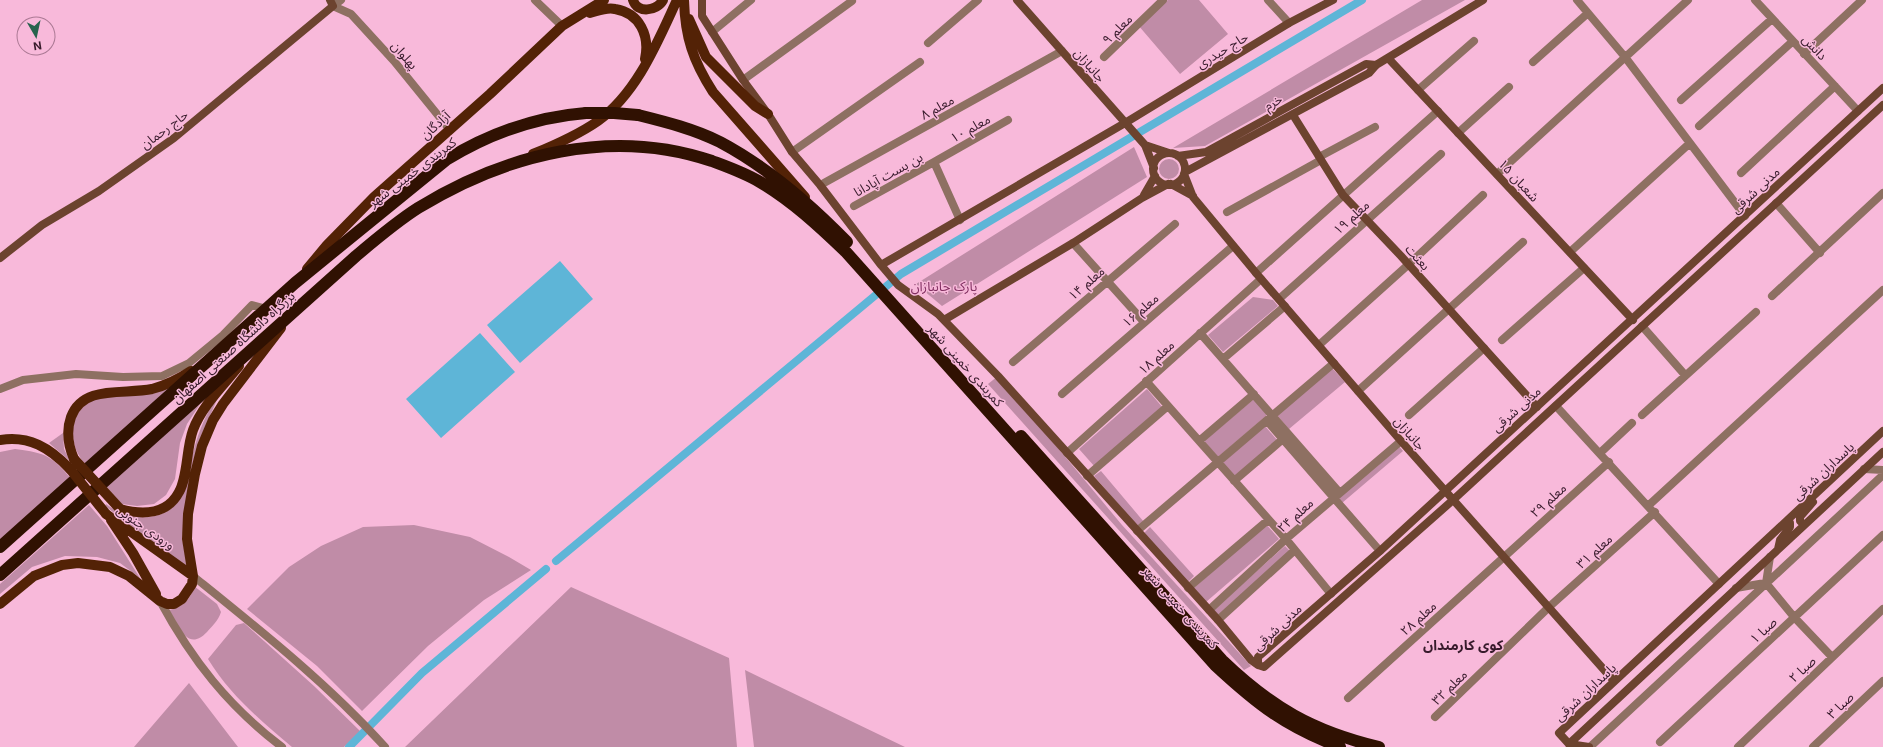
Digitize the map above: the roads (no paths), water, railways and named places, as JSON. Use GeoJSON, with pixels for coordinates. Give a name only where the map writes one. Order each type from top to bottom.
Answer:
{"type":"FeatureCollection","features":[{"type":"Feature","properties":{"kind":"highway","name":"کمربندی خمینی شهر"},"geometry":{"type":"LineString","coordinates":[[295,283],[441,164],[469,146],[512,127],[561,115],[614,112],[667,122],[719,142],[751,161],[820,214],[880,274],[915,323],[1215,665],[1268,712],[1296,728],[1340,747]]}},
{"type":"Feature","properties":{"kind":"highway","name":"کمربندی خمینی شهر"},"geometry":{"type":"LineString","coordinates":[[503,167],[540,155],[578,148],[613,146],[658,148],[696,156],[730,167],[759,181],[797,206],[846,252],[880,274]]}},
{"type":"Feature","properties":{"kind":"highway","name":"بزرگراه دانشگاه صنعتی اصفهان"},"geometry":{"type":"LineString","coordinates":[[0,575],[295,310],[391,227],[418,208],[460,185],[503,167]]}},
{"type":"Feature","properties":{"kind":"highway","name":"بزرگراه دانشگاه صنعتی اصفهان"},"geometry":{"type":"LineString","coordinates":[[0,547],[211,360],[295,283]]}},
{"type":"Feature","properties":{"kind":"highway","name":"کمربندی خمینی شهر"},"geometry":{"type":"LineString","coordinates":[[915,323],[1222,660],[1249,686],[1298,718],[1330,733],[1379,747]]}},
{"type":"Feature","properties":{"kind":"main road","name":"آزادگان"},"geometry":{"type":"LineString","coordinates":[[295,283],[327,245],[374,197],[450,130],[562,26],[604,0]]}},
{"type":"Feature","properties":{"kind":"main road"},"geometry":{"type":"LineString","coordinates":[[633,0],[634,3],[641,9],[648,10],[656,8],[663,0]]}},
{"type":"Feature","properties":{"kind":"main road"},"geometry":{"type":"LineString","coordinates":[[503,167],[567,139],[598,121],[618,104],[643,68],[676,0]]}},
{"type":"Feature","properties":{"kind":"main road"},"geometry":{"type":"LineString","coordinates":[[685,0],[694,34],[706,57],[755,106],[768,114]]}},
{"type":"Feature","properties":{"kind":"main road"},"geometry":{"type":"LineString","coordinates":[[685,0],[684,19],[690,47],[695,62],[706,82],[726,107],[820,214]]}},
{"type":"Feature","properties":{"kind":"main road"},"geometry":{"type":"LineString","coordinates":[[578,16],[606,8],[615,9],[633,17],[643,29],[646,38],[647,48],[643,68]]}},
{"type":"Feature","properties":{"kind":"main road"},"geometry":{"type":"LineString","coordinates":[[0,604],[34,576],[62,565],[78,563],[110,567],[129,576],[160,601],[174,604],[182,599],[192,584],[193,576],[187,539],[188,514],[194,474],[202,446],[223,404],[295,310]]}},
{"type":"Feature","properties":{"kind":"main road"},"geometry":{"type":"LineString","coordinates":[[211,360],[162,386],[132,392],[101,393],[89,397],[80,403],[72,413],[68,424],[68,437],[74,459],[120,509],[135,513],[150,512],[164,508],[173,501],[180,492],[188,447],[193,430],[201,413],[253,348]]}},
{"type":"Feature","properties":{"kind":"main road"},"geometry":{"type":"LineString","coordinates":[[0,440],[20,438],[49,450],[70,469],[106,514]]}},
{"type":"Feature","properties":{"kind":"main road","name":"ورودی جنوبی"},"geometry":{"type":"LineString","coordinates":[[106,514],[193,576]]}},
{"type":"Feature","properties":{"kind":"main road","name":"ورودی جنوبی"},"geometry":{"type":"LineString","coordinates":[[106,514],[133,553],[160,601]]}},
{"type":"Feature","properties":{"kind":"street"},"geometry":{"type":"LineString","coordinates":[[332,3],[341,0]]}},
{"type":"Feature","properties":{"kind":"street"},"geometry":{"type":"LineString","coordinates":[[534,0],[562,26]]}},
{"type":"Feature","properties":{"kind":"street"},"geometry":{"type":"LineString","coordinates":[[702,0],[702,16],[743,80],[768,114],[792,152],[820,185],[880,274],[898,285],[944,320],[998,376],[1218,620],[1251,660],[1258,665]]}},
{"type":"Feature","properties":{"kind":"street"},"geometry":{"type":"LineString","coordinates":[[712,32],[751,0]]}},
{"type":"Feature","properties":{"kind":"street"},"geometry":{"type":"LineString","coordinates":[[928,42],[978,0]]}},
{"type":"Feature","properties":{"kind":"street","name":"جانبازان"},"geometry":{"type":"LineString","coordinates":[[1018,0],[1145,145]]}},
{"type":"Feature","properties":{"kind":"street","name":"معلم ۹"},"geometry":{"type":"LineString","coordinates":[[1104,58],[1163,0]]}},
{"type":"Feature","properties":{"kind":"street"},"geometry":{"type":"LineString","coordinates":[[1268,0],[1289,23]]}},
{"type":"Feature","properties":{"kind":"street","name":"حاج حیدری"},"geometry":{"type":"LineString","coordinates":[[880,274],[960,220],[1125,123],[1289,23],[1333,0]]}},
{"type":"Feature","properties":{"kind":"street","name":"خرم"},"geometry":{"type":"LineString","coordinates":[[1178,156],[1208,155],[1293,115],[1369,73],[1376,65],[1483,0]]}},
{"type":"Feature","properties":{"kind":"street"},"geometry":{"type":"LineString","coordinates":[[1577,0],[1625,57],[1745,216]]}},
{"type":"Feature","properties":{"kind":"street"},"geometry":{"type":"LineString","coordinates":[[1498,174],[1688,0]]}},
{"type":"Feature","properties":{"kind":"street","name":"دانش"},"geometry":{"type":"LineString","coordinates":[[1755,0],[1858,111]]}},
{"type":"Feature","properties":{"kind":"street"},"geometry":{"type":"LineString","coordinates":[[1804,54],[1862,0]]}},
{"type":"Feature","properties":{"kind":"street"},"geometry":{"type":"LineString","coordinates":[[743,80],[852,1]]}},
{"type":"Feature","properties":{"kind":"street","name":"پهلوان"},"geometry":{"type":"LineString","coordinates":[[332,3],[351,14],[394,61],[450,130]]}},
{"type":"Feature","properties":{"kind":"street","name":"حاج رحمان"},"geometry":{"type":"LineString","coordinates":[[0,258],[42,225],[99,191],[174,138],[332,3]]}},
{"type":"Feature","properties":{"kind":"street"},"geometry":{"type":"LineString","coordinates":[[1533,62],[1588,13]]}},
{"type":"Feature","properties":{"kind":"street"},"geometry":{"type":"LineString","coordinates":[[1682,100],[1772,19]]}},
{"type":"Feature","properties":{"kind":"street"},"geometry":{"type":"LineString","coordinates":[[1418,90],[1474,41]]}},
{"type":"Feature","properties":{"kind":"street"},"geometry":{"type":"LineString","coordinates":[[1700,126],[1793,42]]}},
{"type":"Feature","properties":{"kind":"street","name":"معلم ۸"},"geometry":{"type":"LineString","coordinates":[[824,183],[1062,51]]}},
{"type":"Feature","properties":{"kind":"street","name":"۱۵ شعبان"},"geometry":{"type":"LineString","coordinates":[[1388,58],[1633,320]]}},
{"type":"Feature","properties":{"kind":"street"},"geometry":{"type":"LineString","coordinates":[[792,152],[920,62]]}},
{"type":"Feature","properties":{"kind":"street","name":"خرم"},"geometry":{"type":"LineString","coordinates":[[1184,173],[1208,155],[1366,64],[1376,65]]}},
{"type":"Feature","properties":{"kind":"street"},"geometry":{"type":"LineString","coordinates":[[1741,173],[1835,86]]}},
{"type":"Feature","properties":{"kind":"street"},"geometry":{"type":"LineString","coordinates":[[1458,133],[1509,87]]}},
{"type":"Feature","properties":{"kind":"street","name":"مدنی شرقی"},"geometry":{"type":"LineString","coordinates":[[1883,88],[1633,320],[1445,490],[1380,551],[1258,657],[1258,665],[1264,667],[1453,500],[1883,105]]}},
{"type":"Feature","properties":{"kind":"street","name":"معلم ۱۸"},"geometry":{"type":"LineString","coordinates":[[1067,453],[1200,333],[1343,195],[1438,111]]}},
{"type":"Feature","properties":{"kind":"street","name":"بعثت"},"geometry":{"type":"LineString","coordinates":[[1293,115],[1343,195],[1409,264],[1537,407]]}},
{"type":"Feature","properties":{"kind":"street","name":"معلم ۱۰"},"geometry":{"type":"LineString","coordinates":[[934,162],[1008,120]]}},
{"type":"Feature","properties":{"kind":"street"},"geometry":{"type":"LineString","coordinates":[[1227,212],[1375,127]]}},
{"type":"Feature","properties":{"kind":"street"},"geometry":{"type":"LineString","coordinates":[[1570,252],[1690,143]]}},
{"type":"Feature","properties":{"kind":"street"},"geometry":{"type":"LineString","coordinates":[[1145,145],[1178,156],[1184,164],[1184,173],[1193,197]]}},
{"type":"Feature","properties":{"kind":"street"},"geometry":{"type":"LineString","coordinates":[[1145,145],[1158,180],[1170,184],[1193,197]]}},
{"type":"Feature","properties":{"kind":"street"},"geometry":{"type":"LineString","coordinates":[[1142,198],[1155,172],[1160,157],[1169,153]]}},
{"type":"Feature","properties":{"kind":"street","name":"معلم ۱۹"},"geometry":{"type":"LineString","coordinates":[[1279,299],[1441,154]]}},
{"type":"Feature","properties":{"kind":"street"},"geometry":{"type":"LineString","coordinates":[[934,162],[960,220]]}},
{"type":"Feature","properties":{"kind":"street","name":"بن بست آپادانا"},"geometry":{"type":"LineString","coordinates":[[854,206],[934,162]]}},
{"type":"Feature","properties":{"kind":"street"},"geometry":{"type":"LineString","coordinates":[[944,320],[1073,243],[1142,198],[1170,184],[1179,182],[1184,173]]}},
{"type":"Feature","properties":{"kind":"street"},"geometry":{"type":"LineString","coordinates":[[1772,296],[1883,193]]}},
{"type":"Feature","properties":{"kind":"street"},"geometry":{"type":"LineString","coordinates":[[1319,345],[1483,195]]}},
{"type":"Feature","properties":{"kind":"street","name":"جانبازان"},"geometry":{"type":"LineString","coordinates":[[1193,197],[1401,441],[1614,681]]}},
{"type":"Feature","properties":{"kind":"street"},"geometry":{"type":"LineString","coordinates":[[1776,203],[1820,253]]}},
{"type":"Feature","properties":{"kind":"street","name":"معلم ۱۴"},"geometry":{"type":"LineString","coordinates":[[1013,362],[1175,224]]}},
{"type":"Feature","properties":{"kind":"street"},"geometry":{"type":"LineString","coordinates":[[1358,391],[1523,242]]}},
{"type":"Feature","properties":{"kind":"street"},"geometry":{"type":"LineString","coordinates":[[1073,243],[1144,322]]}},
{"type":"Feature","properties":{"kind":"street","name":"معلم ۱۶"},"geometry":{"type":"LineString","coordinates":[[1062,394],[1234,246]]}},
{"type":"Feature","properties":{"kind":"street"},"geometry":{"type":"LineString","coordinates":[[1502,340],[1584,268]]}},
{"type":"Feature","properties":{"kind":"street"},"geometry":{"type":"LineString","coordinates":[[1649,505],[1883,290]]}},
{"type":"Feature","properties":{"kind":"street"},"geometry":{"type":"LineString","coordinates":[[0,389],[23,380],[76,374],[123,377],[162,376],[190,363],[223,334],[252,305],[267,309]]}},
{"type":"Feature","properties":{"kind":"street"},"geometry":{"type":"LineString","coordinates":[[1223,359],[1285,306]]}},
{"type":"Feature","properties":{"kind":"street"},"geometry":{"type":"LineString","coordinates":[[1642,415],[1756,312]]}},
{"type":"Feature","properties":{"kind":"street"},"geometry":{"type":"LineString","coordinates":[[1642,326],[1685,375]]}},
{"type":"Feature","properties":{"kind":"street"},"geometry":{"type":"LineString","coordinates":[[1200,333],[1254,394],[1283,439],[1332,498],[1380,551]]}},
{"type":"Feature","properties":{"kind":"street"},"geometry":{"type":"LineString","coordinates":[[1409,415],[1484,348]]}},
{"type":"Feature","properties":{"kind":"street"},"geometry":{"type":"LineString","coordinates":[[1137,531],[1334,363]]}},
{"type":"Feature","properties":{"kind":"street"},"geometry":{"type":"LineString","coordinates":[[1146,381],[1268,520],[1286,538],[1331,594]]}},
{"type":"Feature","properties":{"kind":"street"},"geometry":{"type":"LineString","coordinates":[[1199,441],[1254,394]]}},
{"type":"Feature","properties":{"kind":"street"},"geometry":{"type":"LineString","coordinates":[[1088,476],[1168,406]]}},
{"type":"Feature","properties":{"kind":"street"},"geometry":{"type":"LineString","coordinates":[[1556,406],[1649,505],[1719,584]]}},
{"type":"Feature","properties":{"kind":"street"},"geometry":{"type":"LineString","coordinates":[[1270,419],[1339,492]]}},
{"type":"Feature","properties":{"kind":"street"},"geometry":{"type":"LineString","coordinates":[[1600,452],[1632,423]]}},
{"type":"Feature","properties":{"kind":"street","name":"پاسداران شرقی"},"geometry":{"type":"LineString","coordinates":[[1883,431],[1559,733],[1569,744],[1883,452]]}},
{"type":"Feature","properties":{"kind":"street"},"geometry":{"type":"LineString","coordinates":[[1234,481],[1283,439]]}},
{"type":"Feature","properties":{"kind":"street","name":"معلم ۲۴"},"geometry":{"type":"LineString","coordinates":[[1209,610],[1286,538],[1401,441]]}},
{"type":"Feature","properties":{"kind":"street","name":"معلم ۲۹"},"geometry":{"type":"LineString","coordinates":[[1504,556],[1609,462]]}},
{"type":"Feature","properties":{"kind":"street"},"geometry":{"type":"LineString","coordinates":[[1864,469],[1883,470]]}},
{"type":"Feature","properties":{"kind":"street"},"geometry":{"type":"LineString","coordinates":[[1569,744],[1589,747],[1883,475]]}},
{"type":"Feature","properties":{"kind":"street"},"geometry":{"type":"LineString","coordinates":[[1804,525],[1800,521],[1800,517],[1812,504],[1814,495]]}},
{"type":"Feature","properties":{"kind":"street","name":"معلم ۳۱"},"geometry":{"type":"LineString","coordinates":[[1549,607],[1655,512]]}},
{"type":"Feature","properties":{"kind":"street"},"geometry":{"type":"LineString","coordinates":[[1188,588],[1268,520]]}},
{"type":"Feature","properties":{"kind":"street"},"geometry":{"type":"LineString","coordinates":[[1778,550],[1780,540],[1790,526],[1790,524],[1785,523]]}},
{"type":"Feature","properties":{"kind":"street","name":"صبا ۱"},"geometry":{"type":"LineString","coordinates":[[1660,742],[1883,536]]}},
{"type":"Feature","properties":{"kind":"street"},"geometry":{"type":"LineString","coordinates":[[1218,620],[1295,550]]}},
{"type":"Feature","properties":{"kind":"street","name":"معلم ۲۸"},"geometry":{"type":"LineString","coordinates":[[1348,698],[1504,556]]}},
{"type":"Feature","properties":{"kind":"street"},"geometry":{"type":"LineString","coordinates":[[1770,557],[1766,583],[1794,617],[1832,657]]}},
{"type":"Feature","properties":{"kind":"street"},"geometry":{"type":"LineString","coordinates":[[193,576],[331,690],[385,747]]}},
{"type":"Feature","properties":{"kind":"street"},"geometry":{"type":"LineString","coordinates":[[1736,588],[1766,583]]}},
{"type":"Feature","properties":{"kind":"street"},"geometry":{"type":"LineString","coordinates":[[160,601],[194,658],[221,692],[247,719],[282,747]]}},
{"type":"Feature","properties":{"kind":"street","name":"معلم ۳۲"},"geometry":{"type":"LineString","coordinates":[[1434,717],[1549,607]]}},
{"type":"Feature","properties":{"kind":"street","name":"صبا ۲"},"geometry":{"type":"LineString","coordinates":[[1738,747],[1883,609]]}},
{"type":"Feature","properties":{"kind":"street","name":"صبا ۳"},"geometry":{"type":"LineString","coordinates":[[1814,747],[1883,681]]}},
{"type":"Feature","properties":{"kind":"water"},"geometry":{"type":"Polygon","coordinates":[[[560,261],[593,299],[520,363],[487,325],[560,261]]]}},
{"type":"Feature","properties":{"kind":"water"},"geometry":{"type":"Polygon","coordinates":[[[480,333],[515,372],[441,438],[406,399],[480,333]]]}},
{"type":"Feature","properties":{"kind":"waterway"},"geometry":{"type":"LineString","coordinates":[[556,561],[901,274],[1362,0]]}},
{"type":"Feature","properties":{"kind":"waterway"},"geometry":{"type":"LineString","coordinates":[[349,747],[422,673],[546,569]]}},
{"type":"Feature","properties":{"kind":"district","name":"کوی کارمندان"},"geometry":{"type":"Point","coordinates":[1463,644]}},
{"type":"Feature","properties":{"kind":"park label","name":"پارک جانبازان"},"geometry":{"type":"Point","coordinates":[944,286]}}]}
